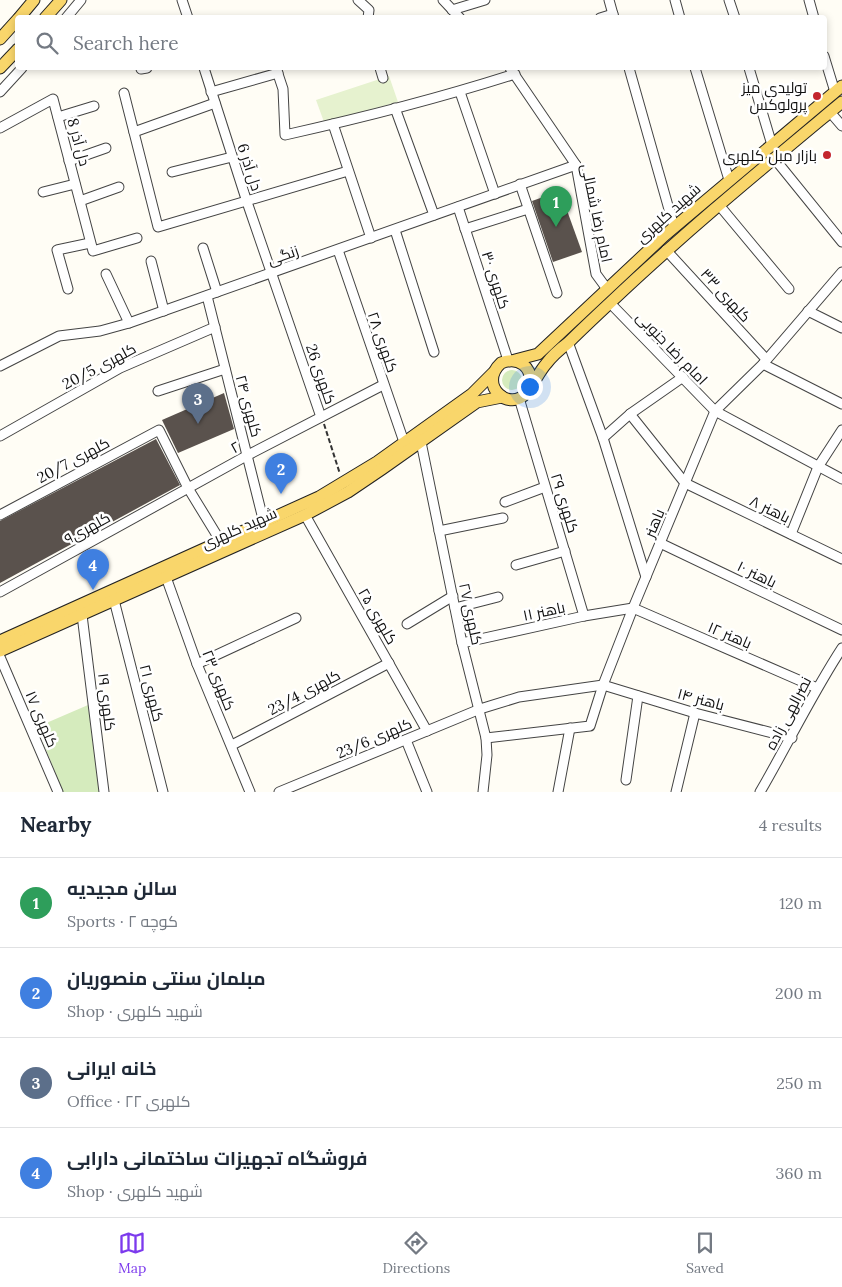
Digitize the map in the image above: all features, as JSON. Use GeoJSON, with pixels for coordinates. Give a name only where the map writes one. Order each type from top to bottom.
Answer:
{"type":"FeatureCollection","features":[{"type":"Feature","properties":{"kind":"main road"},"geometry":{"type":"LineString","coordinates":[[21,15],[34,0]]}},
{"type":"Feature","properties":{"kind":"main road"},"geometry":{"type":"LineString","coordinates":[[48,15],[60,0]]}},
{"type":"Feature","properties":{"kind":"main road"},"geometry":{"type":"LineString","coordinates":[[0,39],[15,22]]}},
{"type":"Feature","properties":{"kind":"main road"},"geometry":{"type":"LineString","coordinates":[[0,68],[15,52]]}},
{"type":"Feature","properties":{"kind":"main road","name":"شهید کلهری"},"geometry":{"type":"LineString","coordinates":[[511,360],[538,354],[674,227],[838,89]]}},
{"type":"Feature","properties":{"kind":"main road","name":"شهید کلهری"},"geometry":{"type":"LineString","coordinates":[[530,386],[546,363],[666,250],[842,102]]}},
{"type":"Feature","properties":{"kind":"main road"},"geometry":{"type":"LineString","coordinates":[[511,360],[521,362],[530,373],[530,386],[527,392],[519,398],[509,399],[502,397],[493,387],[493,373],[496,367],[511,360]]}},
{"type":"Feature","properties":{"kind":"main road","name":"شهید کلهری"},"geometry":{"type":"LineString","coordinates":[[0,641],[264,523],[343,484],[472,394],[493,373]]}},
{"type":"Feature","properties":{"kind":"main road","name":"شهید کلهری"},"geometry":{"type":"LineString","coordinates":[[0,651],[305,515],[348,492],[477,402],[502,397]]}},
{"type":"Feature","properties":{"kind":"street"},"geometry":{"type":"LineString","coordinates":[[68,15],[81,0]]}},
{"type":"Feature","properties":{"kind":"street"},"geometry":{"type":"LineString","coordinates":[[182,0],[187,15]]}},
{"type":"Feature","properties":{"kind":"street"},"geometry":{"type":"LineString","coordinates":[[358,0],[370,10],[369,15]]}},
{"type":"Feature","properties":{"kind":"street"},"geometry":{"type":"LineString","coordinates":[[443,0],[457,15]]}},
{"type":"Feature","properties":{"kind":"street"},"geometry":{"type":"LineString","coordinates":[[452,10],[485,0]]}},
{"type":"Feature","properties":{"kind":"street"},"geometry":{"type":"LineString","coordinates":[[609,0],[614,15]]}},
{"type":"Feature","properties":{"kind":"street"},"geometry":{"type":"LineString","coordinates":[[675,0],[679,15]]}},
{"type":"Feature","properties":{"kind":"street"},"geometry":{"type":"LineString","coordinates":[[730,0],[734,15]]}},
{"type":"Feature","properties":{"kind":"street"},"geometry":{"type":"LineString","coordinates":[[809,0],[813,15]]}},
{"type":"Feature","properties":{"kind":"street"},"geometry":{"type":"LineString","coordinates":[[827,63],[838,89]]}},
{"type":"Feature","properties":{"kind":"street"},"geometry":{"type":"LineString","coordinates":[[0,92],[20,70]]}},
{"type":"Feature","properties":{"kind":"street","name":"دل آذر 6"},"geometry":{"type":"LineString","coordinates":[[205,70],[272,273]]}},
{"type":"Feature","properties":{"kind":"street"},"geometry":{"type":"LineString","coordinates":[[211,92],[277,70],[283,89],[285,135],[460,92],[512,71]]}},
{"type":"Feature","properties":{"kind":"street"},"geometry":{"type":"LineString","coordinates":[[381,70],[384,78]]}},
{"type":"Feature","properties":{"kind":"street"},"geometry":{"type":"LineString","coordinates":[[630,70],[674,227]]}},
{"type":"Feature","properties":{"kind":"street"},"geometry":{"type":"LineString","coordinates":[[696,70],[729,180]]}},
{"type":"Feature","properties":{"kind":"street"},"geometry":{"type":"LineString","coordinates":[[750,70],[772,144]]}},
{"type":"Feature","properties":{"kind":"street","name":"امام رضا شمالی"},"geometry":{"type":"LineString","coordinates":[[512,71],[576,165],[596,274],[607,289]]}},
{"type":"Feature","properties":{"kind":"street"},"geometry":{"type":"LineString","coordinates":[[460,92],[495,194]]}},
{"type":"Feature","properties":{"kind":"street"},"geometry":{"type":"LineString","coordinates":[[124,93],[158,227],[348,171]]}},
{"type":"Feature","properties":{"kind":"street","name":"دل آذر 8"},"geometry":{"type":"LineString","coordinates":[[0,128],[53,99],[92,247]]}},
{"type":"Feature","properties":{"kind":"street"},"geometry":{"type":"LineString","coordinates":[[134,132],[215,103]]}},
{"type":"Feature","properties":{"kind":"street"},"geometry":{"type":"LineString","coordinates":[[58,118],[94,106]]}},
{"type":"Feature","properties":{"kind":"street"},"geometry":{"type":"LineString","coordinates":[[395,108],[434,216]]}},
{"type":"Feature","properties":{"kind":"street"},"geometry":{"type":"LineString","coordinates":[[830,112],[842,126]]}},
{"type":"Feature","properties":{"kind":"street"},"geometry":{"type":"LineString","coordinates":[[333,124],[371,238]]}},
{"type":"Feature","properties":{"kind":"street"},"geometry":{"type":"LineString","coordinates":[[69,161],[106,148]]}},
{"type":"Feature","properties":{"kind":"street"},"geometry":{"type":"LineString","coordinates":[[172,172],[232,157]]}},
{"type":"Feature","properties":{"kind":"street"},"geometry":{"type":"LineString","coordinates":[[774,158],[842,242]]}},
{"type":"Feature","properties":{"kind":"street","name":"زنگی"},"geometry":{"type":"LineString","coordinates":[[0,366],[59,336],[100,331],[129,323],[576,165]]}},
{"type":"Feature","properties":{"kind":"street"},"geometry":{"type":"LineString","coordinates":[[43,192],[75,184]]}},
{"type":"Feature","properties":{"kind":"street"},"geometry":{"type":"LineString","coordinates":[[520,184],[557,293]]}},
{"type":"Feature","properties":{"kind":"street"},"geometry":{"type":"LineString","coordinates":[[80,202],[119,187]]}},
{"type":"Feature","properties":{"kind":"street"},"geometry":{"type":"LineString","coordinates":[[719,204],[789,290]]}},
{"type":"Feature","properties":{"kind":"street","name":"کلهری ۳۰"},"geometry":{"type":"LineString","coordinates":[[458,207],[511,360]]}},
{"type":"Feature","properties":{"kind":"street"},"geometry":{"type":"LineString","coordinates":[[465,229],[528,209]]}},
{"type":"Feature","properties":{"kind":"street"},"geometry":{"type":"LineString","coordinates":[[395,230],[434,352]]}},
{"type":"Feature","properties":{"kind":"street"},"geometry":{"type":"LineString","coordinates":[[68,289],[57,250],[92,247],[137,238]]}},
{"type":"Feature","properties":{"kind":"street"},"geometry":{"type":"LineString","coordinates":[[203,248],[216,292]]}},
{"type":"Feature","properties":{"kind":"street","name":"کلهری ۲۸"},"geometry":{"type":"LineString","coordinates":[[338,250],[404,442]]}},
{"type":"Feature","properties":{"kind":"street","name":"کلهری ۳۳"},"geometry":{"type":"LineString","coordinates":[[666,250],[764,361]]}},
{"type":"Feature","properties":{"kind":"street"},"geometry":{"type":"LineString","coordinates":[[151,261],[164,311]]}},
{"type":"Feature","properties":{"kind":"street","name":"باهنر"},"geometry":{"type":"LineString","coordinates":[[486,738],[590,726],[603,685],[633,608],[715,411],[764,361],[842,272]]}},
{"type":"Feature","properties":{"kind":"street","name":"کلهری 26"},"geometry":{"type":"LineString","coordinates":[[272,273],[321,417]]}},
{"type":"Feature","properties":{"kind":"street"},"geometry":{"type":"LineString","coordinates":[[106,274],[129,323]]}},
{"type":"Feature","properties":{"kind":"street","name":"کلهری ۲۴"},"geometry":{"type":"LineString","coordinates":[[207,296],[264,523]]}},
{"type":"Feature","properties":{"kind":"street","name":"امام رضا جنوبی"},"geometry":{"type":"LineString","coordinates":[[610,303],[715,411],[842,479]]}},
{"type":"Feature","properties":{"kind":"street"},"geometry":{"type":"LineString","coordinates":[[808,311],[842,328]]}},
{"type":"Feature","properties":{"kind":"street","name":"کلهری 20/5"},"geometry":{"type":"LineString","coordinates":[[0,436],[120,368],[215,327]]}},
{"type":"Feature","properties":{"kind":"street"},"geometry":{"type":"LineString","coordinates":[[568,342],[603,438],[646,577]]}},
{"type":"Feature","properties":{"kind":"street"},"geometry":{"type":"LineString","coordinates":[[764,361],[842,404]]}},
{"type":"Feature","properties":{"kind":"street"},"geometry":{"type":"LineString","coordinates":[[158,391],[225,369]]}},
{"type":"Feature","properties":{"kind":"street"},"geometry":{"type":"LineString","coordinates":[[603,438],[630,414],[683,377]]}},
{"type":"Feature","properties":{"kind":"street","name":"۲"},"geometry":{"type":"LineString","coordinates":[[188,488],[384,385]]}},
{"type":"Feature","properties":{"kind":"street","name":"کلهری ۲۹"},"geometry":{"type":"LineString","coordinates":[[519,398],[584,616]]}},
{"type":"Feature","properties":{"kind":"street"},"geometry":{"type":"LineString","coordinates":[[630,414],[685,483]]}},
{"type":"Feature","properties":{"kind":"street","name":"کلهری 20/7"},"geometry":{"type":"LineString","coordinates":[[0,515],[159,430],[188,488]]}},
{"type":"Feature","properties":{"kind":"street"},"geometry":{"type":"LineString","coordinates":[[791,534],[818,467],[842,430]]}},
{"type":"Feature","properties":{"kind":"street","name":"کلهری ۲۷"},"geometry":{"type":"LineString","coordinates":[[421,442],[462,643],[486,738],[487,755],[481,791]]}},
{"type":"Feature","properties":{"kind":"street","name":"باهنر ۸"},"geometry":{"type":"LineString","coordinates":[[685,483],[842,559]]}},
{"type":"Feature","properties":{"kind":"street"},"geometry":{"type":"LineString","coordinates":[[505,502],[545,487]]}},
{"type":"Feature","properties":{"kind":"street"},"geometry":{"type":"LineString","coordinates":[[188,488],[221,542]]}},
{"type":"Feature","properties":{"kind":"street","name":"کلهری۹"},"geometry":{"type":"LineString","coordinates":[[0,592],[188,488]]}},
{"type":"Feature","properties":{"kind":"street","name":"کلهری ۲۵"},"geometry":{"type":"LineString","coordinates":[[305,515],[427,731]]}},
{"type":"Feature","properties":{"kind":"street"},"geometry":{"type":"LineString","coordinates":[[439,530],[503,518]]}},
{"type":"Feature","properties":{"kind":"street","name":"باهنر ۱۰"},"geometry":{"type":"LineString","coordinates":[[660,543],[842,630]]}},
{"type":"Feature","properties":{"kind":"street"},"geometry":{"type":"LineString","coordinates":[[516,565],[565,551]]}},
{"type":"Feature","properties":{"kind":"street","name":"کلهری ۲۳"},"geometry":{"type":"LineString","coordinates":[[166,577],[197,664],[250,792]]}},
{"type":"Feature","properties":{"kind":"street"},"geometry":{"type":"LineString","coordinates":[[408,624],[453,596]]}},
{"type":"Feature","properties":{"kind":"street"},"geometry":{"type":"LineString","coordinates":[[455,608],[498,597]]}},
{"type":"Feature","properties":{"kind":"street","name":"کلهری ۲۱"},"geometry":{"type":"LineString","coordinates":[[114,600],[164,792]]}},
{"type":"Feature","properties":{"kind":"street","name":"باهنر ۱۱"},"geometry":{"type":"LineString","coordinates":[[462,643],[584,616],[633,608]]}},
{"type":"Feature","properties":{"kind":"street","name":"باهنر ۱۲"},"geometry":{"type":"LineString","coordinates":[[633,608],[817,688]]}},
{"type":"Feature","properties":{"kind":"street","name":"کلهری ۱۹"},"geometry":{"type":"LineString","coordinates":[[82,615],[104,792]]}},
{"type":"Feature","properties":{"kind":"street"},"geometry":{"type":"LineString","coordinates":[[197,664],[296,618]]}},
{"type":"Feature","properties":{"kind":"street","name":"نصرالهی زاده"},"geometry":{"type":"LineString","coordinates":[[760,792],[792,738],[817,688],[842,648]]}},
{"type":"Feature","properties":{"kind":"street","name":"کلهری ۱۷"},"geometry":{"type":"LineString","coordinates":[[0,657],[58,792]]}},
{"type":"Feature","properties":{"kind":"street","name":"کلهری 23/4"},"geometry":{"type":"LineString","coordinates":[[232,745],[389,663]]}},
{"type":"Feature","properties":{"kind":"street","name":"باهنر ۱۴"},"geometry":{"type":"LineString","coordinates":[[603,685],[695,713],[792,738]]}},
{"type":"Feature","properties":{"kind":"street","name":"کلهری 23/6"},"geometry":{"type":"LineString","coordinates":[[279,792],[480,709],[519,698],[603,685]]}},
{"type":"Feature","properties":{"kind":"street"},"geometry":{"type":"LineString","coordinates":[[626,780],[638,696]]}},
{"type":"Feature","properties":{"kind":"street"},"geometry":{"type":"LineString","coordinates":[[676,792],[695,713]]}},
{"type":"Feature","properties":{"kind":"street"},"geometry":{"type":"LineString","coordinates":[[558,792],[570,728]]}},
{"type":"Feature","properties":{"kind":"street"},"geometry":{"type":"LineString","coordinates":[[406,740],[426,792]]}},
{"type":"Feature","properties":{"kind":"path","name":"کلهری 26"},"geometry":{"type":"LineString","coordinates":[[321,417],[343,484]]}},
{"type":"Feature","properties":{"kind":"green space"},"geometry":{"type":"Polygon","coordinates":[[[389,76],[398,102],[324,122],[316,100],[389,76]]]}},
{"type":"Feature","properties":{"kind":"green space"},"geometry":{"type":"Polygon","coordinates":[[[512,370],[519,373],[522,380],[519,387],[512,390],[505,387],[502,380],[505,373],[512,370]]]}},
{"type":"Feature","properties":{"kind":"green space"},"geometry":{"type":"Polygon","coordinates":[[[88,705],[99,792],[63,792],[37,727],[88,705]]]}},
{"type":"Feature","properties":{"kind":"building"},"geometry":{"type":"Polygon","coordinates":[[[560,191],[582,252],[553,262],[532,201],[560,191]]]}},
{"type":"Feature","properties":{"kind":"building"},"geometry":{"type":"Polygon","coordinates":[[[224,393],[234,429],[178,453],[162,420],[224,393]]]}},
{"type":"Feature","properties":{"kind":"building"},"geometry":{"type":"Polygon","coordinates":[[[156,439],[180,485],[0,583],[0,521],[156,439]]]}},
{"type":"Feature","properties":{"kind":"place","name":"تولیدی میز پرولوکس"},"geometry":{"type":"Point","coordinates":[817,96]}},
{"type":"Feature","properties":{"kind":"place","name":"بازار مبل کلهری"},"geometry":{"type":"Point","coordinates":[827,155]}},
{"type":"Feature","properties":{"kind":"place","name":"سالن مجیدیه"},"geometry":{"type":"Point","coordinates":[556,227]}},
{"type":"Feature","properties":{"kind":"place","name":"خانه ایرانی"},"geometry":{"type":"Point","coordinates":[198,424]}},
{"type":"Feature","properties":{"kind":"place","name":"مبلمان سنتی منصوریان"},"geometry":{"type":"Point","coordinates":[281,494]}},
{"type":"Feature","properties":{"kind":"place","name":"فروشگاه تجهیزات ساختمانی دارابی"},"geometry":{"type":"Point","coordinates":[93,590]}}]}
